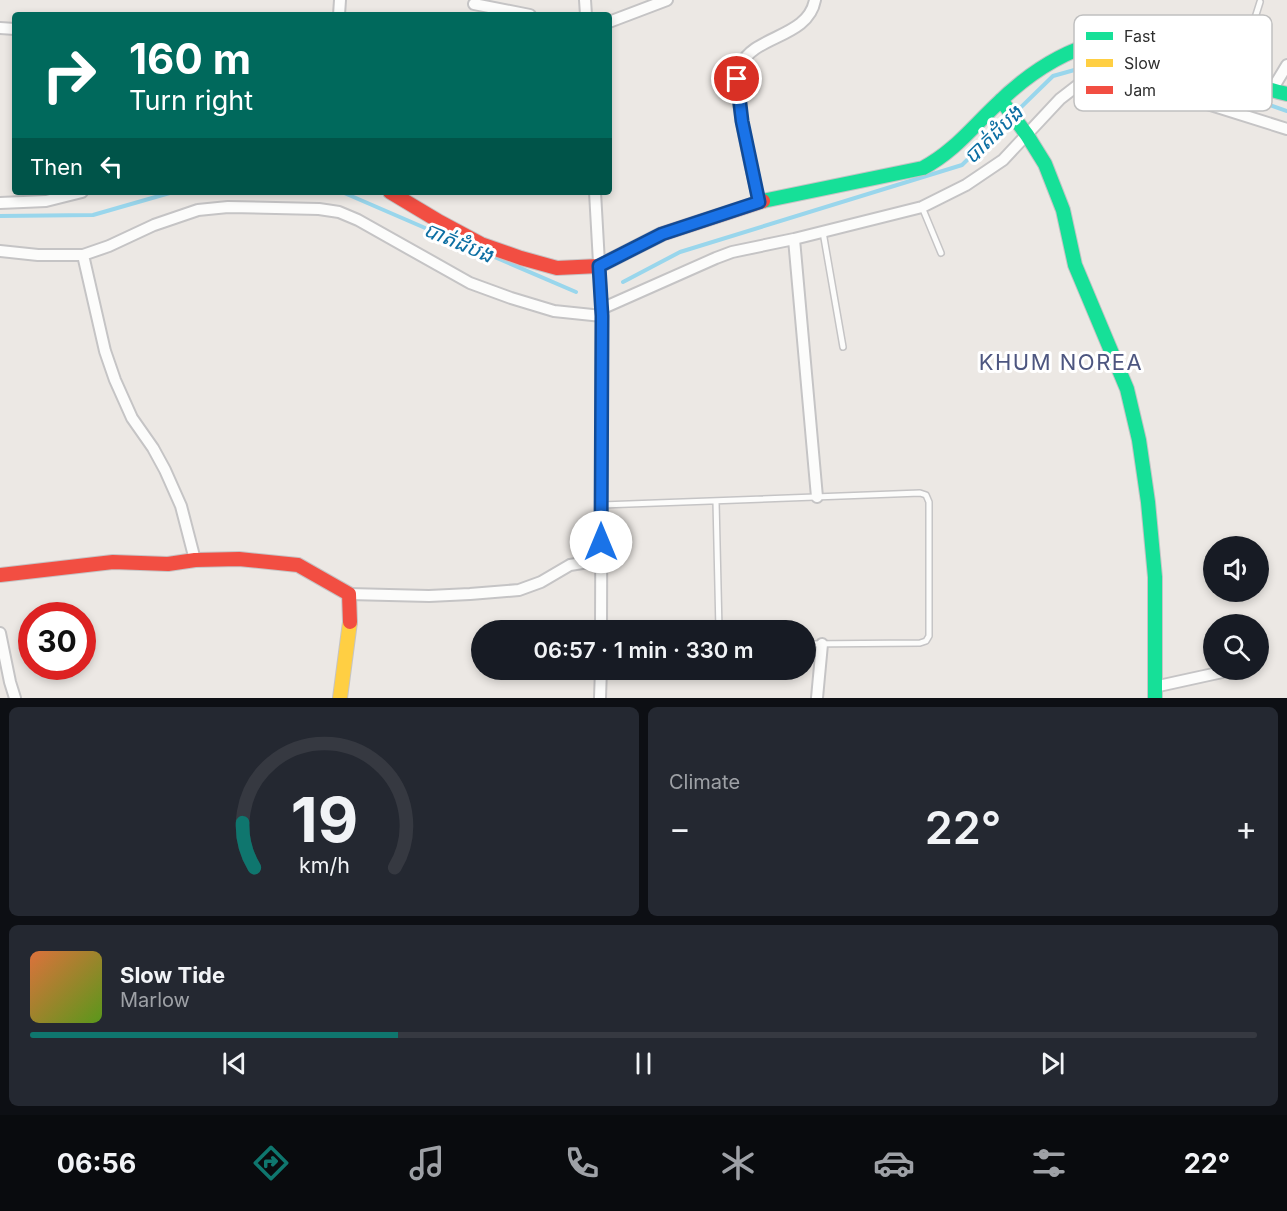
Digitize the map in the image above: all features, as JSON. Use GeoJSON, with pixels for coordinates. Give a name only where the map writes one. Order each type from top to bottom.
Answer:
{"type":"FeatureCollection","features":[{"type":"Feature","properties":{"kind":"street"},"geometry":{"type":"LineString","coordinates":[[612,21],[667,0]]}},
{"type":"Feature","properties":{"kind":"street"},"geometry":{"type":"LineString","coordinates":[[759,202],[742,121],[737,79],[741,63],[753,50],[786,33],[810,16],[814,0]]}},
{"type":"Feature","properties":{"kind":"street"},"geometry":{"type":"LineString","coordinates":[[474,4],[515,12]]}},
{"type":"Feature","properties":{"kind":"street"},"geometry":{"type":"LineString","coordinates":[[395,195],[481,244],[521,258],[557,268],[599,266],[662,234],[759,202],[922,168],[938,161],[1005,106],[1022,81],[1041,66],[1074,49]]}},
{"type":"Feature","properties":{"kind":"street"},"geometry":{"type":"LineString","coordinates":[[1287,65],[1272,90],[1287,94]]}},
{"type":"Feature","properties":{"kind":"street"},"geometry":{"type":"LineString","coordinates":[[0,251],[38,255],[83,255],[109,246],[154,225],[198,210],[228,207],[319,209],[339,212],[358,220],[480,287],[554,311],[602,312],[724,255],[922,207],[966,185],[1003,160],[1060,99],[1074,88]]}},
{"type":"Feature","properties":{"kind":"street"},"geometry":{"type":"LineString","coordinates":[[1005,106],[1045,164],[1063,210],[1075,265],[1127,389],[1139,440],[1155,578],[1154,692],[1203,678]]}},
{"type":"Feature","properties":{"kind":"street"},"geometry":{"type":"LineString","coordinates":[[1230,111],[1287,129]]}},
{"type":"Feature","properties":{"kind":"street"},"geometry":{"type":"LineString","coordinates":[[0,203],[46,201],[70,195]]}},
{"type":"Feature","properties":{"kind":"street"},"geometry":{"type":"LineString","coordinates":[[595,195],[602,312],[601,620]]}},
{"type":"Feature","properties":{"kind":"street"},"geometry":{"type":"LineString","coordinates":[[794,239],[817,497]]}},
{"type":"Feature","properties":{"kind":"street"},"geometry":{"type":"LineString","coordinates":[[83,255],[105,351],[115,380],[132,418],[153,448],[169,479],[181,506],[195,560]]}},
{"type":"Feature","properties":{"kind":"street"},"geometry":{"type":"LineString","coordinates":[[0,575],[113,562],[168,564],[195,560],[239,559],[298,566],[349,594],[429,596],[519,590],[541,582],[570,565],[601,560]]}},
{"type":"Feature","properties":{"kind":"street"},"geometry":{"type":"LineString","coordinates":[[340,698],[349,631],[349,594]]}},
{"type":"Feature","properties":{"kind":"street"},"geometry":{"type":"LineString","coordinates":[[0,633],[15,698]]}},
{"type":"Feature","properties":{"kind":"street"},"geometry":{"type":"LineString","coordinates":[[817,698],[822,644]]}},
{"type":"Feature","properties":{"kind":"street"},"geometry":{"type":"LineString","coordinates":[[600,698],[601,680]]}},
{"type":"Feature","properties":{"kind":"lane"},"geometry":{"type":"LineString","coordinates":[[1256,15],[1260,2]]}},
{"type":"Feature","properties":{"kind":"lane"},"geometry":{"type":"LineString","coordinates":[[922,207],[941,253]]}},
{"type":"Feature","properties":{"kind":"lane"},"geometry":{"type":"LineString","coordinates":[[823,231],[843,347]]}},
{"type":"Feature","properties":{"kind":"lane"},"geometry":{"type":"LineString","coordinates":[[601,505],[920,493],[926,495],[929,502],[929,636],[926,641],[920,643],[816,644]]}},
{"type":"Feature","properties":{"kind":"lane"},"geometry":{"type":"LineString","coordinates":[[716,501],[719,620]]}},
{"type":"Feature","properties":{"kind":"waterway","name":"បាត់ដំបង"},"geometry":{"type":"LineString","coordinates":[[1016,112],[1053,76],[1074,70]]}},
{"type":"Feature","properties":{"kind":"waterway","name":"បាត់ដំបង"},"geometry":{"type":"LineString","coordinates":[[1272,106],[1287,111]]}},
{"type":"Feature","properties":{"kind":"waterway","name":"បាត់ដំបង"},"geometry":{"type":"LineString","coordinates":[[623,282],[680,252],[962,165],[1011,117]]}},
{"type":"Feature","properties":{"kind":"waterway","name":"បាត់ដំបង"},"geometry":{"type":"LineString","coordinates":[[0,216],[93,215],[163,195]]}},
{"type":"Feature","properties":{"kind":"waterway","name":"បាត់ដំបង"},"geometry":{"type":"LineString","coordinates":[[349,195],[476,250]]}},
{"type":"Feature","properties":{"kind":"waterway","name":"បាត់ដំបង"},"geometry":{"type":"LineString","coordinates":[[483,252],[576,292]]}},
{"type":"Feature","properties":{"kind":"traffic: fast"},"geometry":{"type":"LineString","coordinates":[[763,201],[923,168],[953,147],[1030,75],[1074,51]]}},
{"type":"Feature","properties":{"kind":"traffic: fast"},"geometry":{"type":"LineString","coordinates":[[1272,90],[1287,94]]}},
{"type":"Feature","properties":{"kind":"traffic: fast"},"geometry":{"type":"LineString","coordinates":[[1001,100],[1045,164],[1063,210],[1075,265],[1127,389],[1139,440],[1155,577],[1155,698]]}},
{"type":"Feature","properties":{"kind":"traffic: slow"},"geometry":{"type":"LineString","coordinates":[[340,698],[350,622]]}},
{"type":"Feature","properties":{"kind":"traffic: jam"},"geometry":{"type":"LineString","coordinates":[[395,195],[481,244],[557,268],[599,266],[662,234],[763,201]]}},
{"type":"Feature","properties":{"kind":"traffic: jam"},"geometry":{"type":"LineString","coordinates":[[0,575],[113,562],[168,564],[195,560],[239,559],[298,565],[349,594],[350,622]]}},
{"type":"Feature","properties":{"kind":"district","name":"KHUM NOREA"},"geometry":{"type":"Point","coordinates":[1061,362]}},
{"type":"Feature","properties":{"kind":"route"},"geometry":{"type":"LineString","coordinates":[[601,542],[602,316],[599,266],[662,234],[759,202],[742,121],[737,79]]}}]}
